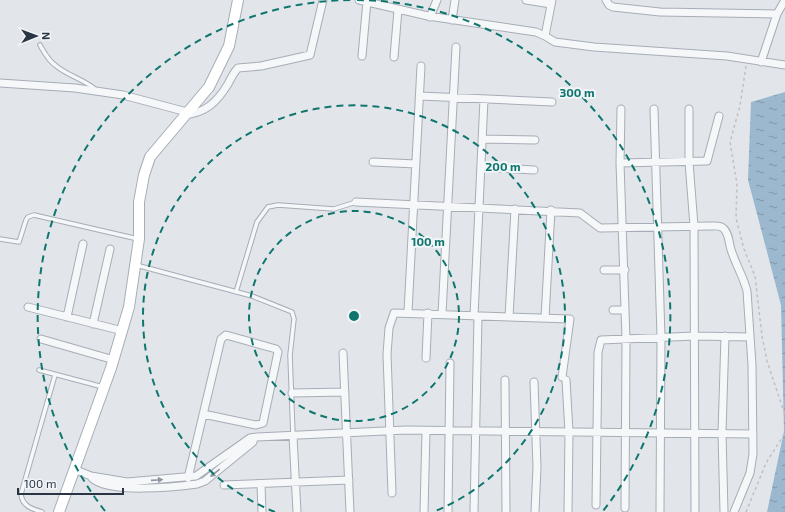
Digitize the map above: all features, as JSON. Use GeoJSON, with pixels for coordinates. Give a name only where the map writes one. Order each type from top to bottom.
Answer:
{"type":"FeatureCollection","features":[{"type":"Feature","properties":{"kind":"street"},"geometry":{"type":"LineString","coordinates":[[59,512],[76,470],[123,332],[129,307],[139,239],[138,202],[150,157],[209,87],[229,46],[238,0]]}},
{"type":"Feature","properties":{"kind":"street"},"geometry":{"type":"LineString","coordinates":[[0,83],[123,95],[185,114],[196,114],[206,110],[224,90],[238,68],[261,66],[310,55],[323,0]]}},
{"type":"Feature","properties":{"kind":"street"},"geometry":{"type":"LineString","coordinates":[[359,0],[430,17],[536,32],[555,42],[594,48],[727,56],[785,65]]}},
{"type":"Feature","properties":{"kind":"street"},"geometry":{"type":"LineString","coordinates":[[430,17],[437,0]]}},
{"type":"Feature","properties":{"kind":"street"},"geometry":{"type":"LineString","coordinates":[[452,20],[455,0]]}},
{"type":"Feature","properties":{"kind":"street"},"geometry":{"type":"LineString","coordinates":[[526,0],[552,2],[545,36]]}},
{"type":"Feature","properties":{"kind":"street"},"geometry":{"type":"LineString","coordinates":[[606,0],[609,5],[613,7],[660,12],[776,14]]}},
{"type":"Feature","properties":{"kind":"street"},"geometry":{"type":"LineString","coordinates":[[761,62],[776,14],[785,0]]}},
{"type":"Feature","properties":{"kind":"street"},"geometry":{"type":"LineString","coordinates":[[362,56],[367,1]]}},
{"type":"Feature","properties":{"kind":"street"},"geometry":{"type":"LineString","coordinates":[[394,58],[398,10]]}},
{"type":"Feature","properties":{"kind":"street"},"geometry":{"type":"LineString","coordinates":[[442,314],[456,47]]}},
{"type":"Feature","properties":{"kind":"street"},"geometry":{"type":"LineString","coordinates":[[408,312],[421,66]]}},
{"type":"Feature","properties":{"kind":"street"},"geometry":{"type":"LineString","coordinates":[[420,96],[552,102]]}},
{"type":"Feature","properties":{"kind":"street"},"geometry":{"type":"LineString","coordinates":[[474,512],[476,316],[484,99]]}},
{"type":"Feature","properties":{"kind":"street"},"geometry":{"type":"LineString","coordinates":[[654,108],[654,161],[658,227],[660,337],[660,512]]}},
{"type":"Feature","properties":{"kind":"street"},"geometry":{"type":"LineString","coordinates":[[621,109],[620,163],[624,228],[626,338],[625,508]]}},
{"type":"Feature","properties":{"kind":"street"},"geometry":{"type":"LineString","coordinates":[[689,109],[689,162],[694,226],[695,512]]}},
{"type":"Feature","properties":{"kind":"street"},"geometry":{"type":"LineString","coordinates":[[620,163],[654,161],[707,161],[718,116]]}},
{"type":"Feature","properties":{"kind":"street"},"geometry":{"type":"LineString","coordinates":[[482,139],[535,140]]}},
{"type":"Feature","properties":{"kind":"street"},"geometry":{"type":"LineString","coordinates":[[373,162],[416,164]]}},
{"type":"Feature","properties":{"kind":"street"},"geometry":{"type":"LineString","coordinates":[[481,167],[534,170]]}},
{"type":"Feature","properties":{"kind":"street"},"geometry":{"type":"LineString","coordinates":[[356,202],[551,210],[580,213],[600,228],[719,226],[727,233],[733,257],[744,279],[747,291],[750,337],[753,454],[750,473],[734,512]]}},
{"type":"Feature","properties":{"kind":"street"},"geometry":{"type":"LineString","coordinates":[[509,317],[514,209]]}},
{"type":"Feature","properties":{"kind":"street"},"geometry":{"type":"LineString","coordinates":[[545,318],[551,210]]}},
{"type":"Feature","properties":{"kind":"street"},"geometry":{"type":"LineString","coordinates":[[67,317],[83,244]]}},
{"type":"Feature","properties":{"kind":"street"},"geometry":{"type":"LineString","coordinates":[[93,324],[110,249]]}},
{"type":"Feature","properties":{"kind":"street"},"geometry":{"type":"LineString","coordinates":[[604,270],[625,270]]}},
{"type":"Feature","properties":{"kind":"street"},"geometry":{"type":"LineString","coordinates":[[28,307],[123,332]]}},
{"type":"Feature","properties":{"kind":"street"},"geometry":{"type":"LineString","coordinates":[[613,310],[625,310]]}},
{"type":"Feature","properties":{"kind":"street"},"geometry":{"type":"LineString","coordinates":[[392,493],[387,354],[388,328],[394,313],[408,312],[476,316],[570,318],[564,379],[569,432],[568,512]]}},
{"type":"Feature","properties":{"kind":"street"},"geometry":{"type":"LineString","coordinates":[[426,358],[428,314]]}},
{"type":"Feature","properties":{"kind":"street"},"geometry":{"type":"LineString","coordinates":[[188,478],[203,414],[221,339],[226,336],[273,348],[278,352],[265,420],[263,423],[256,425],[203,414]]}},
{"type":"Feature","properties":{"kind":"street"},"geometry":{"type":"LineString","coordinates":[[596,505],[598,344],[601,340],[695,336],[750,337]]}},
{"type":"Feature","properties":{"kind":"street"},"geometry":{"type":"LineString","coordinates":[[724,512],[722,433],[725,336]]}},
{"type":"Feature","properties":{"kind":"street"},"geometry":{"type":"LineString","coordinates":[[41,339],[114,360]]}},
{"type":"Feature","properties":{"kind":"street"},"geometry":{"type":"LineString","coordinates":[[343,353],[350,512]]}},
{"type":"Feature","properties":{"kind":"street"},"geometry":{"type":"LineString","coordinates":[[448,512],[450,364]]}},
{"type":"Feature","properties":{"kind":"street"},"geometry":{"type":"LineString","coordinates":[[505,380],[506,512]]}},
{"type":"Feature","properties":{"kind":"street"},"geometry":{"type":"LineString","coordinates":[[534,382],[536,432],[535,512]]}},
{"type":"Feature","properties":{"kind":"street"},"geometry":{"type":"LineString","coordinates":[[292,393],[345,392]]}},
{"type":"Feature","properties":{"kind":"street"},"geometry":{"type":"LineString","coordinates":[[76,470],[91,476],[98,481],[131,488],[197,484],[205,481],[253,442],[256,425]]}},
{"type":"Feature","properties":{"kind":"street"},"geometry":{"type":"LineString","coordinates":[[91,476],[134,482],[188,478],[196,476],[250,438],[255,437],[390,431],[753,434]]}},
{"type":"Feature","properties":{"kind":"street"},"geometry":{"type":"LineString","coordinates":[[424,512],[426,431]]}},
{"type":"Feature","properties":{"kind":"street"},"geometry":{"type":"LineString","coordinates":[[293,436],[296,512]]}},
{"type":"Feature","properties":{"kind":"street"},"geometry":{"type":"LineString","coordinates":[[224,485],[348,480]]}},
{"type":"Feature","properties":{"kind":"street"},"geometry":{"type":"LineString","coordinates":[[261,484],[262,512]]}},
{"type":"Feature","properties":{"kind":"lane"},"geometry":{"type":"LineString","coordinates":[[40,45],[47,57],[55,66],[87,82],[98,92]]}},
{"type":"Feature","properties":{"kind":"lane"},"geometry":{"type":"LineString","coordinates":[[236,292],[257,222],[268,207],[278,205],[334,209],[356,202]]}},
{"type":"Feature","properties":{"kind":"lane"},"geometry":{"type":"LineString","coordinates":[[0,239],[18,242],[26,220],[28,217],[34,215],[139,239]]}},
{"type":"Feature","properties":{"kind":"lane"},"geometry":{"type":"LineString","coordinates":[[136,265],[236,292],[292,312],[294,319],[290,355],[293,436]]}},
{"type":"Feature","properties":{"kind":"lane"},"geometry":{"type":"LineString","coordinates":[[40,370],[104,387]]}},
{"type":"Feature","properties":{"kind":"lane"},"geometry":{"type":"LineString","coordinates":[[42,512],[27,507],[21,494],[55,375]]}},
{"type":"Feature","properties":{"kind":"path"},"geometry":{"type":"LineString","coordinates":[[746,60],[740,106],[730,142],[737,184],[736,218],[744,249],[756,276],[765,348],[785,415]]}},
{"type":"Feature","properties":{"kind":"path"},"geometry":{"type":"LineString","coordinates":[[746,512],[766,463],[785,433]]}},
{"type":"Feature","properties":{"kind":"water"},"geometry":{"type":"Polygon","coordinates":[[[785,92],[785,512],[767,512],[784,431],[781,305],[748,180],[751,102],[785,92]]]}}]}
